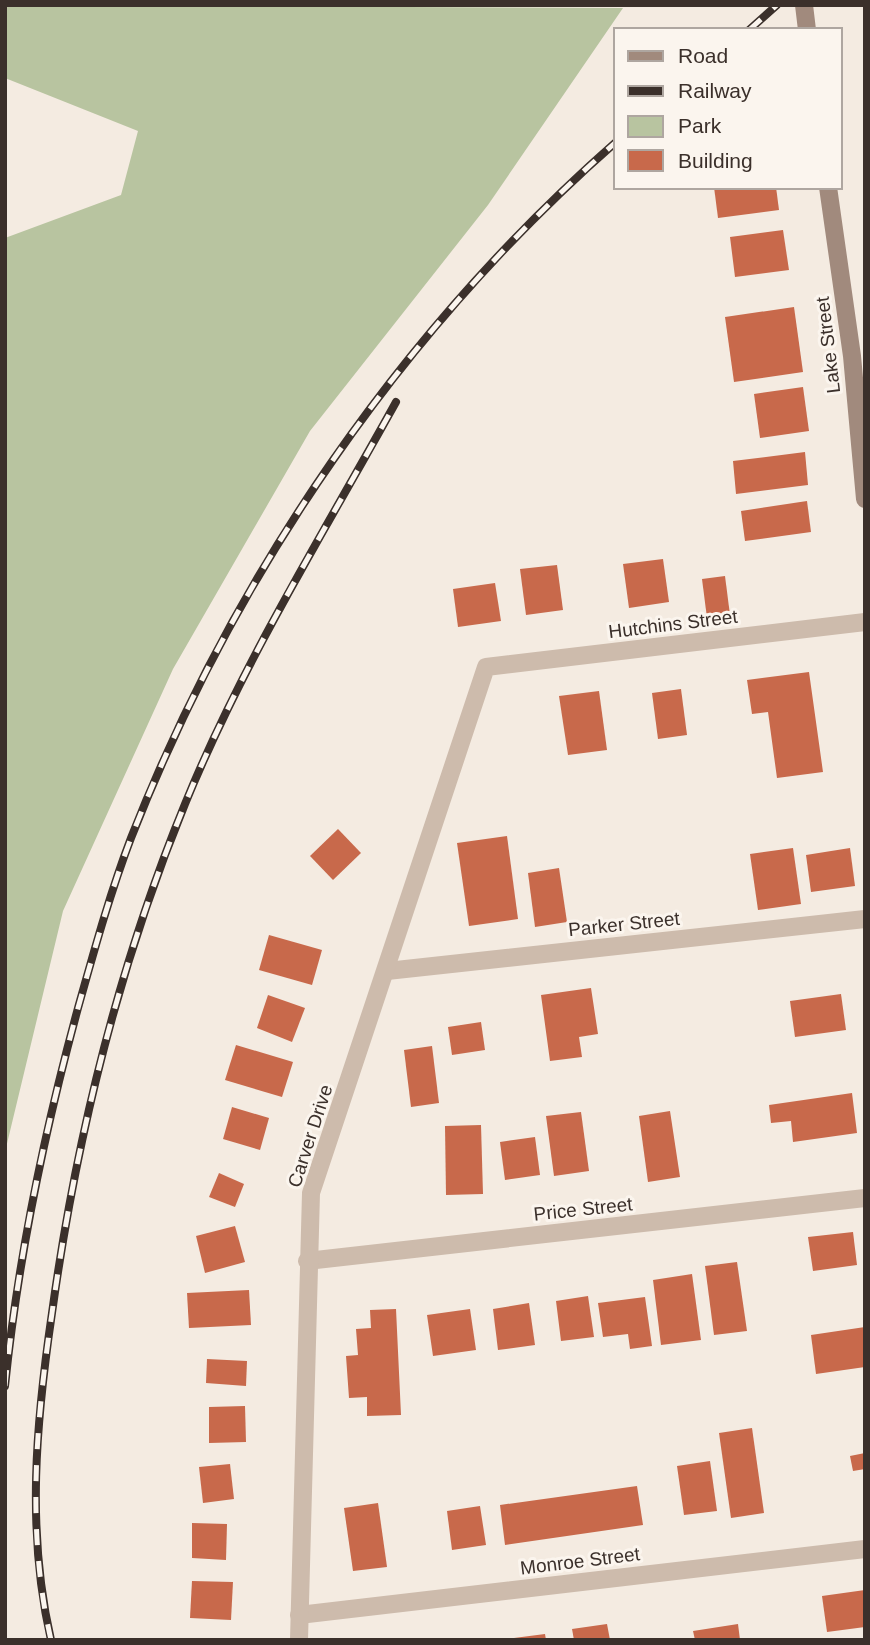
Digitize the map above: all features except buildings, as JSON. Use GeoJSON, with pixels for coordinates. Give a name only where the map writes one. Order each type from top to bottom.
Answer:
{"type":"FeatureCollection","features":[{"type":"Feature","properties":{"kind":"street"},"geometry":{"type":"LineString","coordinates":[[804,5],[807,28]]}},
{"type":"Feature","properties":{"kind":"street","name":"Lake Street"},"geometry":{"type":"LineString","coordinates":[[828,189],[859,355],[865,499]]}},
{"type":"Feature","properties":{"kind":"street","name":"Hutchins Street"},"geometry":{"type":"LineString","coordinates":[[486,667],[865,622]]}},
{"type":"Feature","properties":{"kind":"street","name":"Carver Drive"},"geometry":{"type":"LineString","coordinates":[[299,1640],[307,1261],[311,1193],[486,667]]}},
{"type":"Feature","properties":{"kind":"street","name":"Parker Street"},"geometry":{"type":"LineString","coordinates":[[387,971],[865,919]]}},
{"type":"Feature","properties":{"kind":"street","name":"Price Street"},"geometry":{"type":"LineString","coordinates":[[307,1261],[865,1198]]}},
{"type":"Feature","properties":{"kind":"street","name":"Monroe Street"},"geometry":{"type":"LineString","coordinates":[[299,1615],[865,1549]]}},
{"type":"Feature","properties":{"kind":"green space"},"geometry":{"type":"Polygon","coordinates":[[[5,5],[623,8],[488,205],[310,431],[173,669],[63,911],[5,1152],[5,238],[121,195],[138,131],[5,78],[5,5]]]}},
{"type":"Feature","properties":{"kind":"railway"},"geometry":{"type":"LineString","coordinates":[[751,28],[777,5]]}},
{"type":"Feature","properties":{"kind":"railway"},"geometry":{"type":"LineString","coordinates":[[5,1386],[25,1243],[43,1149],[66,1055],[116,880],[173,740],[221,644],[274,551],[332,461],[396,375],[465,293],[538,215],[614,144]]}},
{"type":"Feature","properties":{"kind":"railway"},"geometry":{"type":"LineString","coordinates":[[51,1640],[38,1558],[38,1436],[62,1248],[73,1183],[102,1054],[139,928],[207,752],[284,600],[396,402]]}}]}
